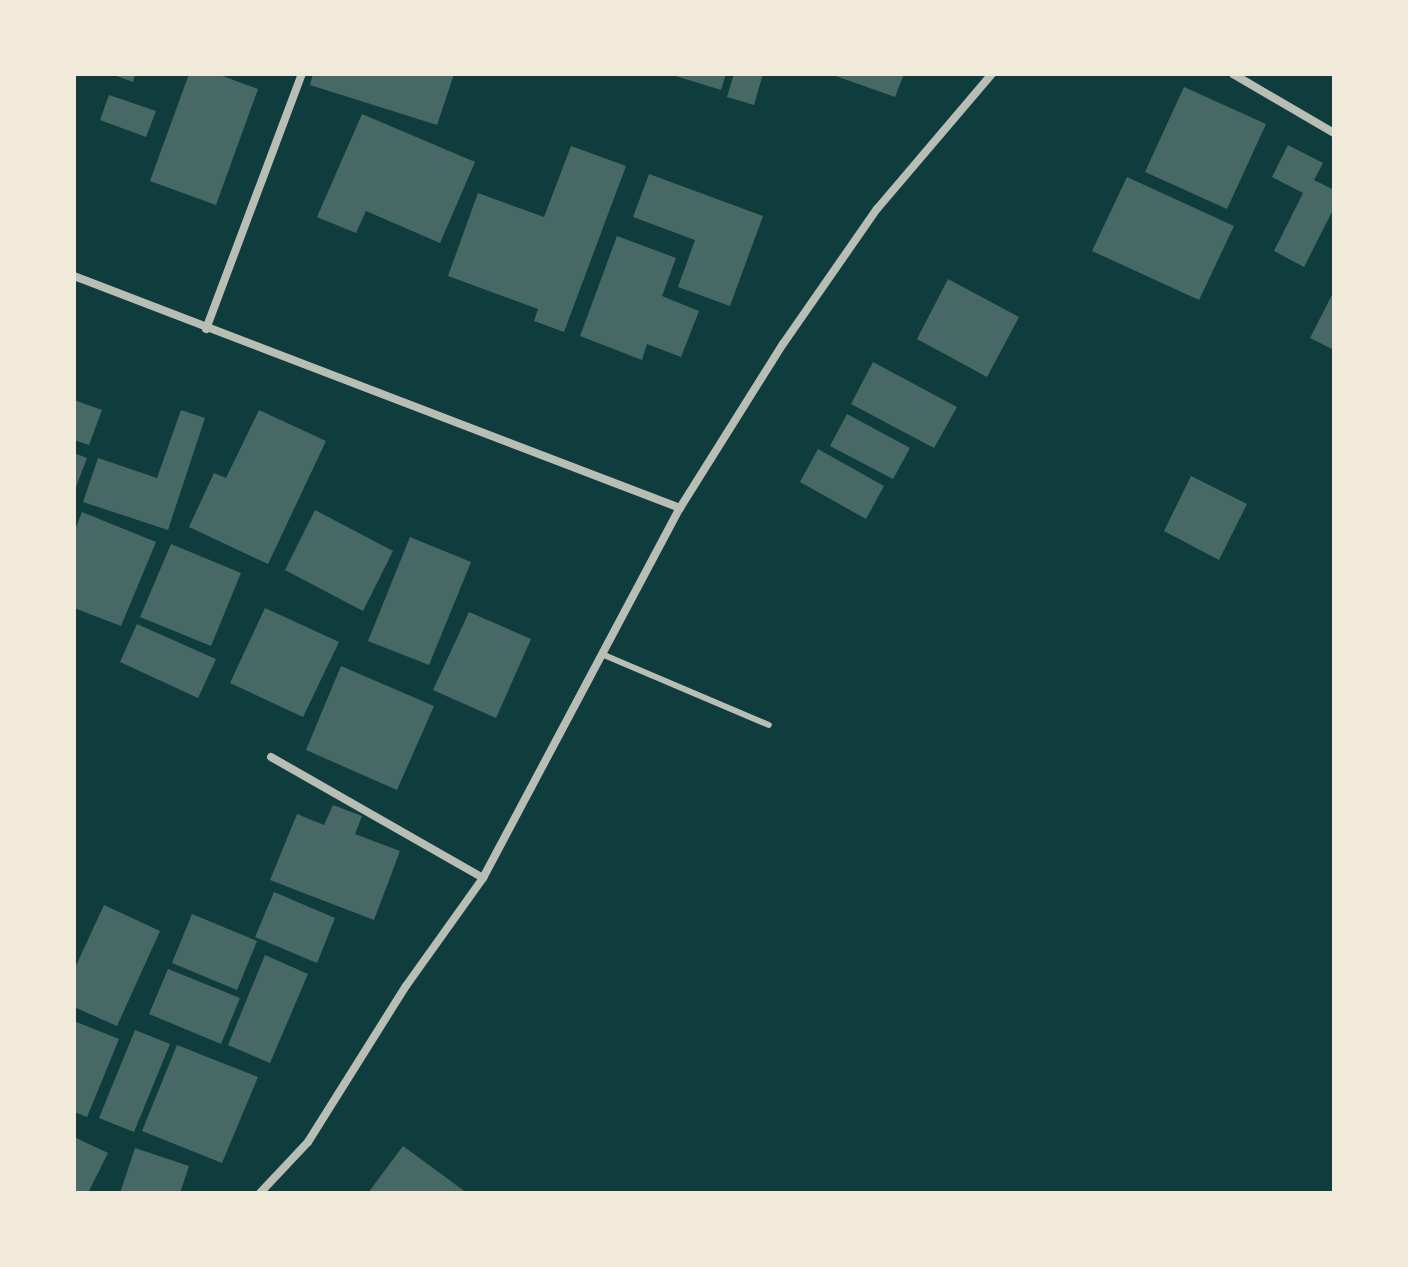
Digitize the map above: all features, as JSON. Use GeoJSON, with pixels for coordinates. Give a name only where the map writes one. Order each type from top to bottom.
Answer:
{"type":"FeatureCollection","features":[{"type":"Feature","properties":{"kind":"street"},"geometry":{"type":"LineString","coordinates":[[206,329],[302,74]]}},
{"type":"Feature","properties":{"kind":"street"},"geometry":{"type":"LineString","coordinates":[[260,1193],[308,1142],[406,986],[483,878],[680,508],[783,344],[877,209],[992,74]]}},
{"type":"Feature","properties":{"kind":"street"},"geometry":{"type":"LineString","coordinates":[[1233,74],[1334,133]]}},
{"type":"Feature","properties":{"kind":"street"},"geometry":{"type":"LineString","coordinates":[[74,276],[680,508]]}},
{"type":"Feature","properties":{"kind":"street"},"geometry":{"type":"LineString","coordinates":[[271,757],[483,878]]}},
{"type":"Feature","properties":{"kind":"lane"},"geometry":{"type":"LineString","coordinates":[[604,655],[769,725]]}},
{"type":"Feature","properties":{"kind":"building"},"geometry":{"type":"Polygon","coordinates":[[[111,74],[135,74],[133,82],[111,74]]]}},
{"type":"Feature","properties":{"kind":"building"},"geometry":{"type":"Polygon","coordinates":[[[189,74],[217,74],[258,89],[216,205],[150,181],[189,74]]]}},
{"type":"Feature","properties":{"kind":"building"},"geometry":{"type":"Polygon","coordinates":[[[313,74],[454,74],[437,125],[310,85],[313,74]]]}},
{"type":"Feature","properties":{"kind":"building"},"geometry":{"type":"Polygon","coordinates":[[[669,74],[726,74],[721,90],[669,74]]]}},
{"type":"Feature","properties":{"kind":"building"},"geometry":{"type":"Polygon","coordinates":[[[734,74],[763,74],[754,105],[727,97],[734,74]]]}},
{"type":"Feature","properties":{"kind":"building"},"geometry":{"type":"Polygon","coordinates":[[[830,74],[904,74],[895,97],[830,74]]]}},
{"type":"Feature","properties":{"kind":"building"},"geometry":{"type":"Polygon","coordinates":[[[1184,87],[1266,124],[1227,209],[1145,172],[1184,87]]]}},
{"type":"Feature","properties":{"kind":"building"},"geometry":{"type":"Polygon","coordinates":[[[109,95],[156,111],[146,137],[100,120],[109,95]]]}},
{"type":"Feature","properties":{"kind":"building"},"geometry":{"type":"Polygon","coordinates":[[[362,114],[475,162],[440,243],[366,211],[356,233],[317,217],[362,114]]]}},
{"type":"Feature","properties":{"kind":"building"},"geometry":{"type":"Polygon","coordinates":[[[1288,145],[1323,163],[1314,180],[1334,190],[1334,208],[1304,267],[1274,251],[1303,193],[1272,177],[1288,145]]]}},
{"type":"Feature","properties":{"kind":"building"},"geometry":{"type":"Polygon","coordinates":[[[571,146],[626,166],[564,332],[534,321],[538,309],[448,276],[478,193],[544,217],[571,146]]]}},
{"type":"Feature","properties":{"kind":"building"},"geometry":{"type":"Polygon","coordinates":[[[649,174],[763,216],[730,306],[678,287],[695,240],[633,217],[649,174]]]}},
{"type":"Feature","properties":{"kind":"building"},"geometry":{"type":"Polygon","coordinates":[[[1127,177],[1234,226],[1199,300],[1092,251],[1127,177]]]}},
{"type":"Feature","properties":{"kind":"building"},"geometry":{"type":"Polygon","coordinates":[[[617,236],[676,258],[662,296],[699,311],[681,357],[647,344],[642,360],[580,336],[617,236]]]}},
{"type":"Feature","properties":{"kind":"building"},"geometry":{"type":"Polygon","coordinates":[[[948,279],[1019,317],[987,377],[917,339],[948,279]]]}},
{"type":"Feature","properties":{"kind":"building"},"geometry":{"type":"Polygon","coordinates":[[[1334,291],[1334,350],[1310,338],[1334,291]]]}},
{"type":"Feature","properties":{"kind":"building"},"geometry":{"type":"Polygon","coordinates":[[[873,362],[957,407],[934,448],[851,404],[873,362]]]}},
{"type":"Feature","properties":{"kind":"building"},"geometry":{"type":"Polygon","coordinates":[[[74,400],[102,410],[89,445],[74,440],[74,400]]]}},
{"type":"Feature","properties":{"kind":"building"},"geometry":{"type":"Polygon","coordinates":[[[181,410],[205,418],[168,530],[83,502],[98,458],[157,478],[181,410]]]}},
{"type":"Feature","properties":{"kind":"building"},"geometry":{"type":"Polygon","coordinates":[[[259,410],[326,441],[268,564],[189,527],[214,473],[226,478],[259,410]]]}},
{"type":"Feature","properties":{"kind":"building"},"geometry":{"type":"Polygon","coordinates":[[[847,414],[910,448],[893,479],[830,446],[847,414]]]}},
{"type":"Feature","properties":{"kind":"building"},"geometry":{"type":"Polygon","coordinates":[[[818,449],[884,486],[866,519],[800,482],[818,449]]]}},
{"type":"Feature","properties":{"kind":"building"},"geometry":{"type":"Polygon","coordinates":[[[74,453],[87,458],[74,492],[74,453]]]}},
{"type":"Feature","properties":{"kind":"building"},"geometry":{"type":"Polygon","coordinates":[[[1191,476],[1247,504],[1219,560],[1164,531],[1191,476]]]}},
{"type":"Feature","properties":{"kind":"building"},"geometry":{"type":"Polygon","coordinates":[[[315,510],[393,551],[363,611],[285,570],[315,510]]]}},
{"type":"Feature","properties":{"kind":"building"},"geometry":{"type":"Polygon","coordinates":[[[82,512],[156,542],[121,626],[74,608],[74,532],[82,512]]]}},
{"type":"Feature","properties":{"kind":"building"},"geometry":{"type":"Polygon","coordinates":[[[410,537],[471,562],[429,665],[368,641],[410,537]]]}},
{"type":"Feature","properties":{"kind":"building"},"geometry":{"type":"Polygon","coordinates":[[[171,544],[241,573],[211,646],[140,617],[171,544]]]}},
{"type":"Feature","properties":{"kind":"building"},"geometry":{"type":"Polygon","coordinates":[[[265,608],[339,642],[303,717],[230,683],[265,608]]]}},
{"type":"Feature","properties":{"kind":"building"},"geometry":{"type":"Polygon","coordinates":[[[469,612],[531,639],[496,718],[433,690],[469,612]]]}},
{"type":"Feature","properties":{"kind":"building"},"geometry":{"type":"Polygon","coordinates":[[[137,624],[216,659],[198,698],[120,662],[137,624]]]}},
{"type":"Feature","properties":{"kind":"building"},"geometry":{"type":"Polygon","coordinates":[[[341,666],[434,706],[397,790],[306,750],[341,666]]]}},
{"type":"Feature","properties":{"kind":"building"},"geometry":{"type":"Polygon","coordinates":[[[333,805],[362,816],[355,834],[400,851],[374,920],[270,880],[297,814],[324,825],[333,805]]]}},
{"type":"Feature","properties":{"kind":"building"},"geometry":{"type":"Polygon","coordinates":[[[274,892],[335,918],[317,963],[255,937],[274,892]]]}},
{"type":"Feature","properties":{"kind":"building"},"geometry":{"type":"Polygon","coordinates":[[[104,905],[160,931],[117,1026],[74,1007],[74,970],[104,905]]]}},
{"type":"Feature","properties":{"kind":"building"},"geometry":{"type":"Polygon","coordinates":[[[192,914],[257,941],[237,990],[172,963],[192,914]]]}},
{"type":"Feature","properties":{"kind":"building"},"geometry":{"type":"Polygon","coordinates":[[[265,955],[308,974],[270,1063],[228,1045],[265,955]]]}},
{"type":"Feature","properties":{"kind":"building"},"geometry":{"type":"Polygon","coordinates":[[[168,969],[240,998],[221,1044],[149,1014],[168,969]]]}},
{"type":"Feature","properties":{"kind":"building"},"geometry":{"type":"Polygon","coordinates":[[[74,1021],[119,1039],[87,1117],[74,1112],[74,1021]]]}},
{"type":"Feature","properties":{"kind":"building"},"geometry":{"type":"Polygon","coordinates":[[[135,1030],[170,1044],[134,1132],[99,1118],[135,1030]]]}},
{"type":"Feature","properties":{"kind":"building"},"geometry":{"type":"Polygon","coordinates":[[[177,1045],[258,1077],[222,1163],[142,1131],[177,1045]]]}},
{"type":"Feature","properties":{"kind":"building"},"geometry":{"type":"Polygon","coordinates":[[[74,1137],[108,1153],[88,1193],[74,1193],[74,1137]]]}},
{"type":"Feature","properties":{"kind":"building"},"geometry":{"type":"Polygon","coordinates":[[[403,1146],[467,1193],[368,1193],[403,1146]]]}},
{"type":"Feature","properties":{"kind":"building"},"geometry":{"type":"Polygon","coordinates":[[[135,1148],[189,1166],[180,1193],[120,1193],[135,1148]]]}}]}
